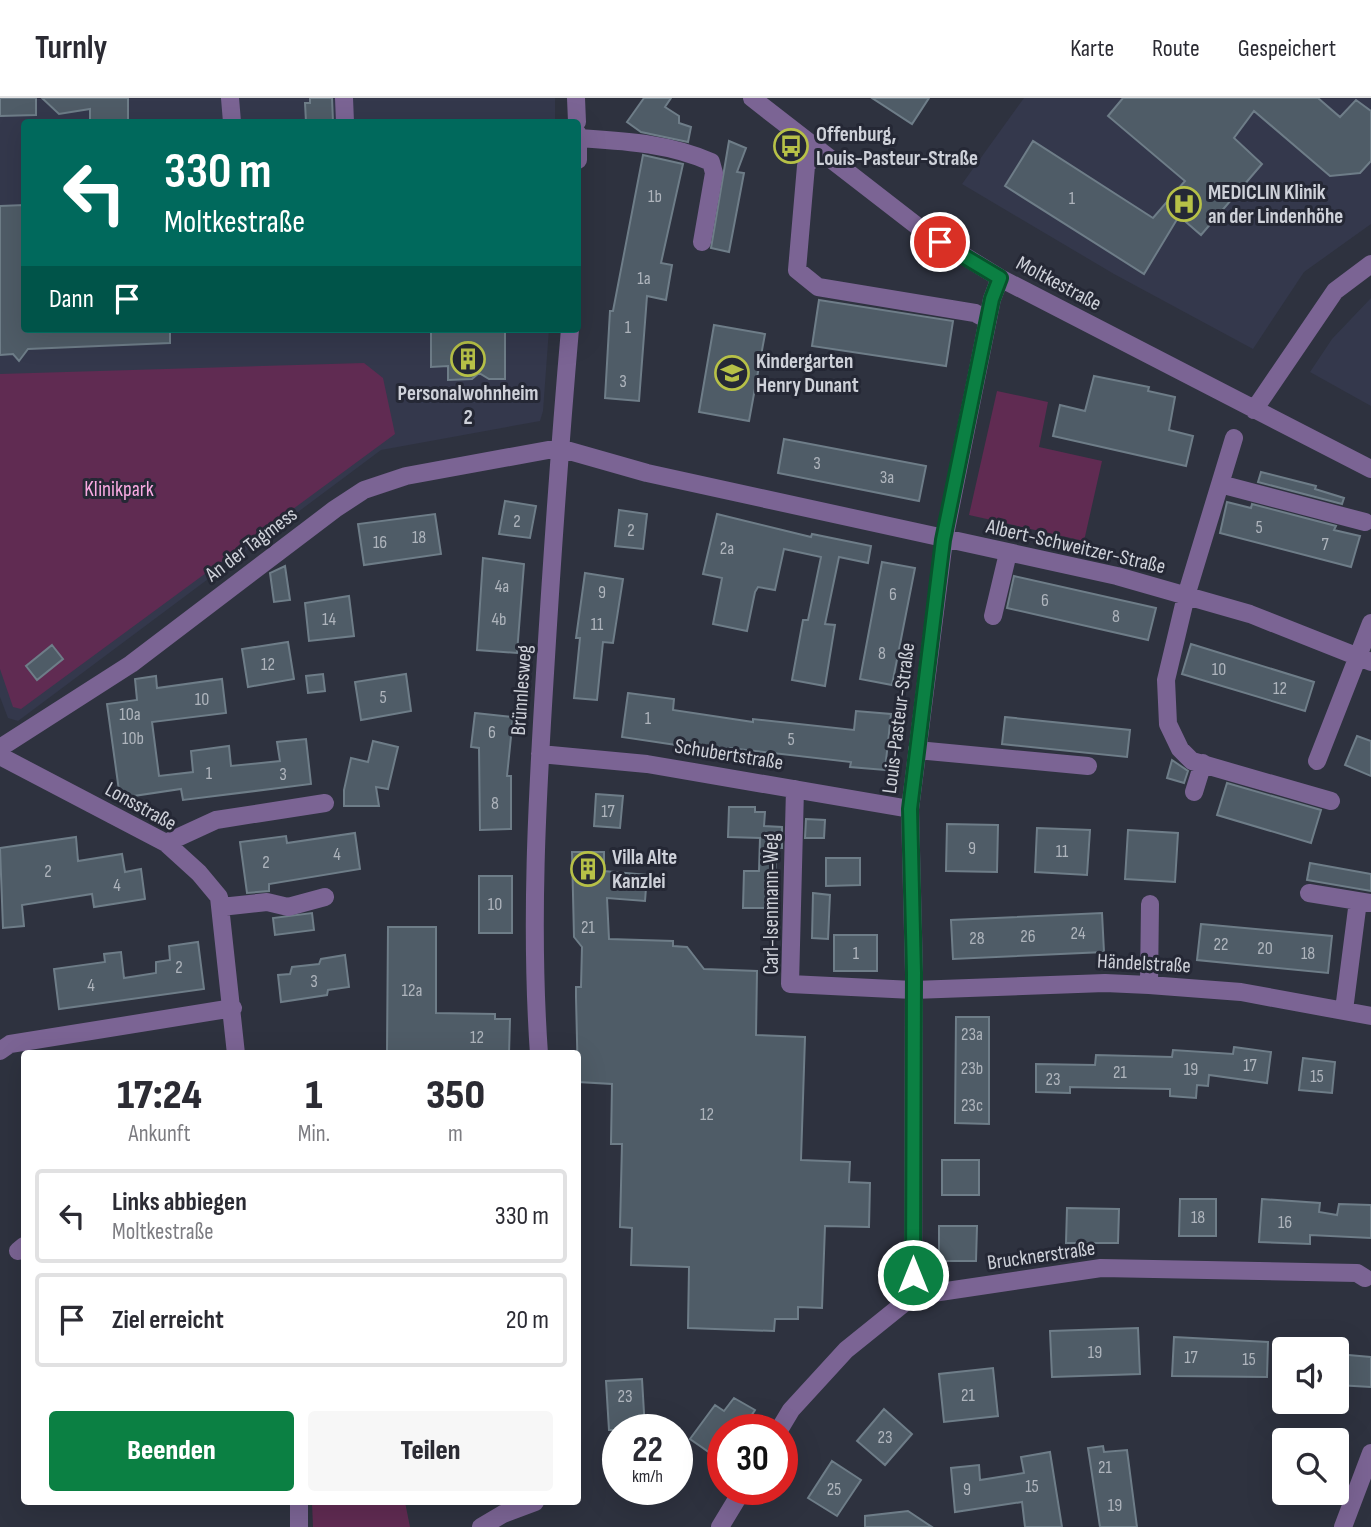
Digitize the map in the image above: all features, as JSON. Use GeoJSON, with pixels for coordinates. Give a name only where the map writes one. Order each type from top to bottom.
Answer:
{"type":"FeatureCollection","features":[{"type":"Feature","properties":{"kind":"street"},"geometry":{"type":"LineString","coordinates":[[230,98],[232,119]]}},
{"type":"Feature","properties":{"kind":"street"},"geometry":{"type":"LineString","coordinates":[[344,98],[345,119]]}},
{"type":"Feature","properties":{"kind":"street"},"geometry":{"type":"LineString","coordinates":[[576,98],[577,119]]}},
{"type":"Feature","properties":{"kind":"street","name":"Moltkestraße"},"geometry":{"type":"LineString","coordinates":[[752,98],[817,152],[920,229],[1000,278],[1371,468]]}},
{"type":"Feature","properties":{"kind":"street"},"geometry":{"type":"LineString","coordinates":[[581,136],[638,142],[689,152],[711,162],[714,173],[702,242]]}},
{"type":"Feature","properties":{"kind":"street"},"geometry":{"type":"LineString","coordinates":[[817,152],[806,166],[797,270],[818,287],[975,313],[988,320]]}},
{"type":"Feature","properties":{"kind":"street"},"geometry":{"type":"LineString","coordinates":[[1254,410],[1335,291],[1371,264]]}},
{"type":"Feature","properties":{"kind":"street","name":"Louis-Pasteur-Straße"},"geometry":{"type":"LineString","coordinates":[[913,1296],[914,990],[910,809],[943,540],[988,320],[1000,278]]}},
{"type":"Feature","properties":{"kind":"street","name":"Brünnlesweg"},"geometry":{"type":"LineString","coordinates":[[539,1050],[534,979],[534,875],[559,448],[569,333]]}},
{"type":"Feature","properties":{"kind":"street"},"geometry":{"type":"LineString","coordinates":[[1234,438],[1186,596],[1166,680],[1165,699],[1173,738],[1192,761],[1331,801]]}},
{"type":"Feature","properties":{"kind":"street","name":"Albert-Schweitzer-Straße"},"geometry":{"type":"LineString","coordinates":[[559,448],[647,473],[943,540],[1118,576],[1250,614],[1363,659]]}},
{"type":"Feature","properties":{"kind":"street","name":"An der Tagmess"},"geometry":{"type":"LineString","coordinates":[[0,748],[131,664],[335,509],[364,491],[406,476],[559,448]]}},
{"type":"Feature","properties":{"kind":"street"},"geometry":{"type":"LineString","coordinates":[[1220,484],[1365,522]]}},
{"type":"Feature","properties":{"kind":"street"},"geometry":{"type":"LineString","coordinates":[[993,616],[1007,553]]}},
{"type":"Feature","properties":{"kind":"street"},"geometry":{"type":"LineString","coordinates":[[1317,761],[1363,659],[1371,623]]}},
{"type":"Feature","properties":{"kind":"street"},"geometry":{"type":"LineString","coordinates":[[917,750],[1088,766]]}},
{"type":"Feature","properties":{"kind":"street","name":"Schubertstraße"},"geometry":{"type":"LineString","coordinates":[[540,754],[648,764],[910,809]]}},
{"type":"Feature","properties":{"kind":"street","name":"Lonsstraße"},"geometry":{"type":"LineString","coordinates":[[0,756],[166,843],[199,873],[219,897],[236,1050]]}},
{"type":"Feature","properties":{"kind":"street"},"geometry":{"type":"LineString","coordinates":[[1194,792],[1203,764]]}},
{"type":"Feature","properties":{"kind":"street","name":"Carl-Isenmann-Weg"},"geometry":{"type":"LineString","coordinates":[[796,789],[790,984],[914,990]]}},
{"type":"Feature","properties":{"kind":"street"},"geometry":{"type":"LineString","coordinates":[[166,843],[216,820],[325,803]]}},
{"type":"Feature","properties":{"kind":"street"},"geometry":{"type":"LineString","coordinates":[[1309,893],[1364,902],[1344,1010]]}},
{"type":"Feature","properties":{"kind":"street"},"geometry":{"type":"LineString","coordinates":[[221,907],[267,902],[288,907],[325,897]]}},
{"type":"Feature","properties":{"kind":"street"},"geometry":{"type":"LineString","coordinates":[[1150,904],[1150,985]]}},
{"type":"Feature","properties":{"kind":"street","name":"Händelstraße"},"geometry":{"type":"LineString","coordinates":[[914,990],[1105,983],[1150,985],[1241,992],[1371,1016]]}},
{"type":"Feature","properties":{"kind":"street"},"geometry":{"type":"LineString","coordinates":[[0,1051],[10,1044],[233,1008]]}},
{"type":"Feature","properties":{"kind":"street","name":"Brucknerstraße"},"geometry":{"type":"LineString","coordinates":[[913,1296],[1101,1268],[1284,1270],[1357,1273],[1365,1278]]}},
{"type":"Feature","properties":{"kind":"street"},"geometry":{"type":"LineString","coordinates":[[789,1414],[846,1350],[913,1296]]}},
{"type":"Feature","properties":{"kind":"street"},"geometry":{"type":"LineString","coordinates":[[1343,1527],[1371,1453]]}},
{"type":"Feature","properties":{"kind":"street"},"geometry":{"type":"LineString","coordinates":[[299,1505],[299,1527]]}},
{"type":"Feature","properties":{"kind":"street"},"geometry":{"type":"LineString","coordinates":[[481,1527],[503,1514],[528,1505]]}},
{"type":"Feature","properties":{"kind":"street"},"geometry":{"type":"LineString","coordinates":[[720,1527],[733,1505]]}},
{"type":"Feature","properties":{"kind":"shaded area","name":"Klinikpark"},"geometry":{"type":"Polygon","coordinates":[[[0,98],[555,98],[555,119],[21,119],[21,333],[549,333],[540,421],[381,450],[18,721],[8,718],[0,697],[0,98]]]}},
{"type":"Feature","properties":{"kind":"shaded area","name":"MEDICLIN Klinik an der Lindenhöhe"},"geometry":{"type":"Polygon","coordinates":[[[1024,98],[1371,98],[1371,224],[1304,272],[1253,349],[1114,274],[962,184],[1024,98]]]}},
{"type":"Feature","properties":{"kind":"shaded area"},"geometry":{"type":"Polygon","coordinates":[[[1371,298],[1371,406],[1310,372],[1332,339],[1371,298]]]}},
{"type":"Feature","properties":{"kind":"green space","name":"Klinikpark"},"geometry":{"type":"Polygon","coordinates":[[[364,363],[383,378],[395,434],[21,709],[13,707],[0,669],[0,374],[364,363]]]}},
{"type":"Feature","properties":{"kind":"green space"},"geometry":{"type":"Polygon","coordinates":[[[997,391],[1048,402],[1039,447],[1102,461],[1084,541],[969,515],[997,391]]]}},
{"type":"Feature","properties":{"kind":"green space"},"geometry":{"type":"Polygon","coordinates":[[[312,1505],[406,1505],[410,1527],[313,1527],[312,1505]]]}},
{"type":"Feature","properties":{"kind":"building"},"geometry":{"type":"Polygon","coordinates":[[[0,98],[36,98],[36,115],[0,116],[0,98]]]}},
{"type":"Feature","properties":{"kind":"building"},"geometry":{"type":"Polygon","coordinates":[[[42,98],[128,98],[128,119],[90,119],[90,109],[59,114],[42,98]]]}},
{"type":"Feature","properties":{"kind":"building"},"geometry":{"type":"Polygon","coordinates":[[[310,98],[332,98],[333,119],[306,119],[305,103],[310,103],[310,98]]]}},
{"type":"Feature","properties":{"kind":"building"},"geometry":{"type":"Polygon","coordinates":[[[644,98],[671,98],[665,107],[679,116],[679,123],[691,127],[688,142],[641,132],[627,122],[644,98]]]}},
{"type":"Feature","properties":{"kind":"building"},"geometry":{"type":"Polygon","coordinates":[[[872,98],[929,98],[912,124],[872,98]]]}},
{"type":"Feature","properties":{"kind":"building"},"geometry":{"type":"Polygon","coordinates":[[[1123,98],[1318,98],[1340,117],[1356,100],[1371,111],[1371,161],[1360,173],[1330,176],[1254,111],[1234,138],[1262,164],[1201,235],[1179,216],[1144,274],[1005,186],[1033,141],[1153,218],[1185,181],[1108,116],[1123,98]]]}},
{"type":"Feature","properties":{"kind":"building"},"geometry":{"type":"Polygon","coordinates":[[[729,141],[746,148],[737,172],[744,173],[729,252],[711,248],[729,141]]]}},
{"type":"Feature","properties":{"kind":"building"},"geometry":{"type":"Polygon","coordinates":[[[643,155],[683,164],[661,263],[672,265],[666,300],[647,296],[639,401],[605,398],[610,311],[613,311],[643,155]]]}},
{"type":"Feature","properties":{"kind":"building"},"geometry":{"type":"Polygon","coordinates":[[[21,205],[21,333],[170,333],[170,343],[28,349],[19,361],[13,354],[0,355],[0,206],[21,205]]]}},
{"type":"Feature","properties":{"kind":"building"},"geometry":{"type":"Polygon","coordinates":[[[819,300],[953,321],[946,366],[812,346],[819,300]]]}},
{"type":"Feature","properties":{"kind":"building","name":"Kindergarten Henry Dunant"},"geometry":{"type":"Polygon","coordinates":[[[714,325],[765,334],[749,421],[699,412],[714,325]]]}},
{"type":"Feature","properties":{"kind":"building","name":"Personalwohnheim 2"},"geometry":{"type":"Polygon","coordinates":[[[431,333],[505,333],[505,379],[489,379],[479,373],[472,379],[448,380],[448,366],[431,367],[431,333]]]}},
{"type":"Feature","properties":{"kind":"building"},"geometry":{"type":"Polygon","coordinates":[[[1094,376],[1149,387],[1148,391],[1175,397],[1169,430],[1193,436],[1186,466],[1053,436],[1060,405],[1085,411],[1094,376]]]}},
{"type":"Feature","properties":{"kind":"building"},"geometry":{"type":"Polygon","coordinates":[[[784,439],[926,466],[919,501],[778,473],[784,439]]]}},
{"type":"Feature","properties":{"kind":"building"},"geometry":{"type":"Polygon","coordinates":[[[1261,472],[1316,486],[1315,489],[1344,498],[1342,504],[1258,482],[1261,472]]]}},
{"type":"Feature","properties":{"kind":"building"},"geometry":{"type":"Polygon","coordinates":[[[505,501],[536,506],[530,538],[499,534],[505,501]]]}},
{"type":"Feature","properties":{"kind":"building"},"geometry":{"type":"Polygon","coordinates":[[[1227,502],[1251,508],[1252,504],[1336,526],[1334,530],[1360,536],[1351,567],[1220,533],[1227,502]]]}},
{"type":"Feature","properties":{"kind":"building"},"geometry":{"type":"Polygon","coordinates":[[[619,510],[647,514],[643,549],[615,546],[619,510]]]}},
{"type":"Feature","properties":{"kind":"building"},"geometry":{"type":"Polygon","coordinates":[[[435,514],[441,554],[364,565],[358,524],[435,514]]]}},
{"type":"Feature","properties":{"kind":"building"},"geometry":{"type":"Polygon","coordinates":[[[717,514],[811,537],[812,534],[871,546],[868,563],[839,557],[825,624],[835,625],[825,686],[792,680],[803,620],[808,620],[821,557],[784,549],[775,590],[758,587],[755,592],[747,631],[713,624],[722,578],[703,574],[717,514]]]}},
{"type":"Feature","properties":{"kind":"building"},"geometry":{"type":"Polygon","coordinates":[[[483,558],[524,564],[517,653],[477,650],[483,558]]]}},
{"type":"Feature","properties":{"kind":"building"},"geometry":{"type":"Polygon","coordinates":[[[882,562],[915,568],[892,685],[860,679],[882,562]]]}},
{"type":"Feature","properties":{"kind":"building"},"geometry":{"type":"Polygon","coordinates":[[[285,566],[290,600],[274,602],[270,573],[285,566]]]}},
{"type":"Feature","properties":{"kind":"building"},"geometry":{"type":"Polygon","coordinates":[[[585,573],[623,579],[613,643],[603,642],[597,700],[574,698],[580,638],[576,638],[585,573]]]}},
{"type":"Feature","properties":{"kind":"building"},"geometry":{"type":"Polygon","coordinates":[[[1014,576],[1156,608],[1148,640],[1007,608],[1014,576]]]}},
{"type":"Feature","properties":{"kind":"building"},"geometry":{"type":"Polygon","coordinates":[[[349,596],[354,636],[309,641],[305,603],[349,596]]]}},
{"type":"Feature","properties":{"kind":"building"},"geometry":{"type":"Polygon","coordinates":[[[288,642],[294,679],[248,687],[242,649],[288,642]]]}},
{"type":"Feature","properties":{"kind":"building"},"geometry":{"type":"Polygon","coordinates":[[[1191,644],[1314,682],[1305,711],[1182,674],[1191,644]]]}},
{"type":"Feature","properties":{"kind":"building"},"geometry":{"type":"Polygon","coordinates":[[[52,645],[63,659],[37,680],[26,666],[52,645]]]}},
{"type":"Feature","properties":{"kind":"building"},"geometry":{"type":"Polygon","coordinates":[[[323,674],[325,691],[308,693],[306,676],[323,674]]]}},
{"type":"Feature","properties":{"kind":"building"},"geometry":{"type":"Polygon","coordinates":[[[406,674],[411,711],[361,720],[355,682],[406,674]]]}},
{"type":"Feature","properties":{"kind":"building"},"geometry":{"type":"Polygon","coordinates":[[[156,676],[157,688],[222,679],[226,713],[152,722],[159,776],[193,772],[191,751],[229,746],[231,766],[280,761],[277,742],[306,739],[311,784],[183,800],[181,789],[120,798],[107,704],[137,700],[135,679],[156,676]]]}},
{"type":"Feature","properties":{"kind":"building"},"geometry":{"type":"Polygon","coordinates":[[[628,693],[674,699],[673,710],[753,722],[753,719],[854,730],[856,711],[891,714],[885,770],[850,767],[851,762],[730,748],[730,753],[622,737],[628,693]]]}},
{"type":"Feature","properties":{"kind":"building"},"geometry":{"type":"Polygon","coordinates":[[[475,713],[513,717],[507,776],[511,776],[511,829],[480,830],[479,748],[471,747],[475,713]]]}},
{"type":"Feature","properties":{"kind":"building"},"geometry":{"type":"Polygon","coordinates":[[[1005,717],[1130,730],[1127,757],[1002,744],[1005,717]]]}},
{"type":"Feature","properties":{"kind":"building"},"geometry":{"type":"Polygon","coordinates":[[[1357,736],[1371,741],[1371,776],[1345,765],[1357,736]]]}},
{"type":"Feature","properties":{"kind":"building"},"geometry":{"type":"Polygon","coordinates":[[[373,741],[398,747],[388,789],[376,787],[379,806],[344,806],[344,790],[351,758],[368,762],[373,741]]]}},
{"type":"Feature","properties":{"kind":"building"},"geometry":{"type":"Polygon","coordinates":[[[1172,760],[1188,771],[1184,783],[1167,778],[1172,760]]]}},
{"type":"Feature","properties":{"kind":"building"},"geometry":{"type":"Polygon","coordinates":[[[1227,783],[1321,810],[1311,843],[1217,815],[1227,783]]]}},
{"type":"Feature","properties":{"kind":"building"},"geometry":{"type":"Polygon","coordinates":[[[596,794],[623,796],[620,828],[594,826],[596,794]]]}},
{"type":"Feature","properties":{"kind":"building"},"geometry":{"type":"Polygon","coordinates":[[[729,807],[755,807],[755,812],[765,812],[764,826],[782,827],[782,848],[776,848],[775,908],[743,908],[744,871],[759,871],[760,838],[728,837],[729,807]]]}},
{"type":"Feature","properties":{"kind":"building"},"geometry":{"type":"Polygon","coordinates":[[[806,819],[825,820],[824,838],[805,838],[806,819]]]}},
{"type":"Feature","properties":{"kind":"building"},"geometry":{"type":"Polygon","coordinates":[[[947,824],[998,825],[997,872],[946,871],[947,824]]]}},
{"type":"Feature","properties":{"kind":"building"},"geometry":{"type":"Polygon","coordinates":[[[1037,828],[1090,830],[1087,875],[1035,872],[1037,828]]]}},
{"type":"Feature","properties":{"kind":"building"},"geometry":{"type":"Polygon","coordinates":[[[1128,830],[1178,833],[1175,882],[1125,879],[1128,830]]]}},
{"type":"Feature","properties":{"kind":"building"},"geometry":{"type":"Polygon","coordinates":[[[355,833],[360,869],[269,884],[269,891],[247,893],[240,842],[286,836],[287,843],[355,833]]]}},
{"type":"Feature","properties":{"kind":"building"},"geometry":{"type":"Polygon","coordinates":[[[76,837],[78,861],[122,854],[125,872],[141,869],[145,899],[94,907],[92,894],[22,905],[24,926],[3,928],[0,848],[76,837]]]}},
{"type":"Feature","properties":{"kind":"building"},"geometry":{"type":"Polygon","coordinates":[[[572,852],[604,852],[604,871],[647,875],[645,901],[607,898],[609,939],[673,941],[673,946],[687,947],[704,969],[757,971],[756,1035],[805,1037],[801,1160],[850,1162],[849,1182],[870,1183],[869,1227],[825,1226],[822,1308],[798,1307],[798,1319],[775,1319],[774,1331],[688,1328],[689,1267],[631,1265],[632,1228],[620,1227],[622,1144],[611,1144],[612,1084],[581,1082],[576,987],[581,987],[582,947],[574,937],[572,852]]]}},
{"type":"Feature","properties":{"kind":"building"},"geometry":{"type":"Polygon","coordinates":[[[826,858],[860,858],[860,885],[826,886],[826,858]]]}},
{"type":"Feature","properties":{"kind":"building"},"geometry":{"type":"Polygon","coordinates":[[[1310,863],[1371,874],[1371,891],[1307,880],[1310,863]]]}},
{"type":"Feature","properties":{"kind":"building"},"geometry":{"type":"Polygon","coordinates":[[[479,876],[512,876],[512,933],[479,933],[479,876]]]}},
{"type":"Feature","properties":{"kind":"building"},"geometry":{"type":"Polygon","coordinates":[[[813,893],[830,895],[828,939],[812,938],[813,893]]]}},
{"type":"Feature","properties":{"kind":"building"},"geometry":{"type":"Polygon","coordinates":[[[312,913],[314,930],[275,935],[273,918],[312,913]]]}},
{"type":"Feature","properties":{"kind":"building"},"geometry":{"type":"Polygon","coordinates":[[[1102,913],[1104,952],[953,959],[951,920],[1102,913]]]}},
{"type":"Feature","properties":{"kind":"building"},"geometry":{"type":"Polygon","coordinates":[[[1201,924],[1332,936],[1328,973],[1197,960],[1201,924]]]}},
{"type":"Feature","properties":{"kind":"building"},"geometry":{"type":"Polygon","coordinates":[[[388,927],[436,927],[436,1013],[495,1014],[495,1019],[510,1019],[509,1050],[387,1050],[388,927]]]}},
{"type":"Feature","properties":{"kind":"building"},"geometry":{"type":"Polygon","coordinates":[[[834,935],[877,935],[877,971],[834,971],[834,935]]]}},
{"type":"Feature","properties":{"kind":"building"},"geometry":{"type":"Polygon","coordinates":[[[198,942],[204,989],[59,1009],[54,969],[105,962],[104,954],[121,952],[124,978],[156,973],[156,962],[170,960],[169,946],[198,942]]]}},
{"type":"Feature","properties":{"kind":"building"},"geometry":{"type":"Polygon","coordinates":[[[345,955],[349,987],[328,990],[327,995],[281,1002],[278,975],[290,974],[292,967],[319,964],[321,959],[345,955]]]}},
{"type":"Feature","properties":{"kind":"building"},"geometry":{"type":"Polygon","coordinates":[[[956,1017],[989,1017],[989,1124],[955,1123],[956,1017]]]}},
{"type":"Feature","properties":{"kind":"building"},"geometry":{"type":"Polygon","coordinates":[[[1234,1047],[1271,1052],[1267,1083],[1209,1075],[1208,1086],[1197,1085],[1196,1098],[1170,1096],[1170,1089],[1070,1087],[1070,1093],[1036,1092],[1036,1064],[1095,1065],[1096,1055],[1172,1057],[1173,1050],[1233,1054],[1234,1047]]]}},
{"type":"Feature","properties":{"kind":"building"},"geometry":{"type":"Polygon","coordinates":[[[1303,1058],[1335,1062],[1332,1093],[1299,1090],[1303,1058]]]}},
{"type":"Feature","properties":{"kind":"building"},"geometry":{"type":"Polygon","coordinates":[[[942,1160],[979,1160],[979,1195],[942,1195],[942,1160]]]}},
{"type":"Feature","properties":{"kind":"building"},"geometry":{"type":"Polygon","coordinates":[[[1180,1199],[1216,1199],[1216,1236],[1179,1236],[1180,1199]]]}},
{"type":"Feature","properties":{"kind":"building"},"geometry":{"type":"Polygon","coordinates":[[[1262,1199],[1320,1203],[1319,1212],[1337,1215],[1339,1204],[1371,1205],[1371,1238],[1310,1235],[1310,1244],[1259,1242],[1262,1199]]]}},
{"type":"Feature","properties":{"kind":"building"},"geometry":{"type":"Polygon","coordinates":[[[1067,1208],[1119,1209],[1118,1243],[1066,1243],[1067,1208]]]}},
{"type":"Feature","properties":{"kind":"building"},"geometry":{"type":"Polygon","coordinates":[[[939,1226],[977,1226],[976,1261],[939,1261],[939,1226]]]}},
{"type":"Feature","properties":{"kind":"building"},"geometry":{"type":"Polygon","coordinates":[[[1138,1328],[1140,1374],[1052,1377],[1050,1331],[1138,1328]]]}},
{"type":"Feature","properties":{"kind":"building"},"geometry":{"type":"Polygon","coordinates":[[[1174,1337],[1268,1342],[1267,1377],[1172,1376],[1174,1337]]]}},
{"type":"Feature","properties":{"kind":"building"},"geometry":{"type":"Polygon","coordinates":[[[1349,1355],[1371,1357],[1371,1387],[1349,1386],[1349,1355]]]}},
{"type":"Feature","properties":{"kind":"building"},"geometry":{"type":"Polygon","coordinates":[[[993,1368],[998,1416],[944,1422],[939,1374],[993,1368]]]}},
{"type":"Feature","properties":{"kind":"building"},"geometry":{"type":"Polygon","coordinates":[[[642,1379],[644,1414],[608,1414],[606,1381],[642,1379]]]}},
{"type":"Feature","properties":{"kind":"building"},"geometry":{"type":"Polygon","coordinates":[[[734,1398],[755,1410],[752,1414],[708,1414],[715,1405],[724,1411],[734,1398]]]}},
{"type":"Feature","properties":{"kind":"building"},"geometry":{"type":"Polygon","coordinates":[[[884,1409],[912,1434],[885,1465],[857,1441],[884,1409]]]}},
{"type":"Feature","properties":{"kind":"building"},"geometry":{"type":"Polygon","coordinates":[[[707,1416],[707,1451],[693,1441],[693,1435],[707,1416]]]}},
{"type":"Feature","properties":{"kind":"building"},"geometry":{"type":"Polygon","coordinates":[[[1103,1446],[1104,1452],[1127,1450],[1137,1527],[1100,1527],[1088,1448],[1103,1446]]]}},
{"type":"Feature","properties":{"kind":"building"},"geometry":{"type":"Polygon","coordinates":[[[1050,1452],[1062,1527],[1025,1527],[1022,1502],[955,1512],[951,1468],[979,1465],[980,1480],[1024,1473],[1021,1457],[1050,1452]]]}},
{"type":"Feature","properties":{"kind":"building"},"geometry":{"type":"Polygon","coordinates":[[[832,1461],[861,1480],[837,1516],[808,1498],[832,1461]]]}},
{"type":"Feature","properties":{"kind":"building"},"geometry":{"type":"Polygon","coordinates":[[[908,1511],[932,1527],[865,1527],[865,1516],[908,1511]]]}},
{"type":"Feature","properties":{"kind":"place","name":"Offenburg, Louis-Pasteur-Straße"},"geometry":{"type":"Point","coordinates":[791,146]}},
{"type":"Feature","properties":{"kind":"place","name":"MEDICLIN Klinik an der Lindenhöhe"},"geometry":{"type":"Point","coordinates":[1184,204]}},
{"type":"Feature","properties":{"kind":"place","name":"Personalwohnheim 2"},"geometry":{"type":"Point","coordinates":[468,359]}},
{"type":"Feature","properties":{"kind":"place","name":"Kindergarten Henry Dunant"},"geometry":{"type":"Point","coordinates":[732,373]}},
{"type":"Feature","properties":{"kind":"place","name":"Villa Alte Kanzlei"},"geometry":{"type":"Point","coordinates":[588,869]}},
{"type":"Feature","properties":{"kind":"route"},"geometry":{"type":"LineString","coordinates":[[913,1275],[914,973],[910,809],[943,540],[992,299],[1000,278],[940,242]]}}]}
